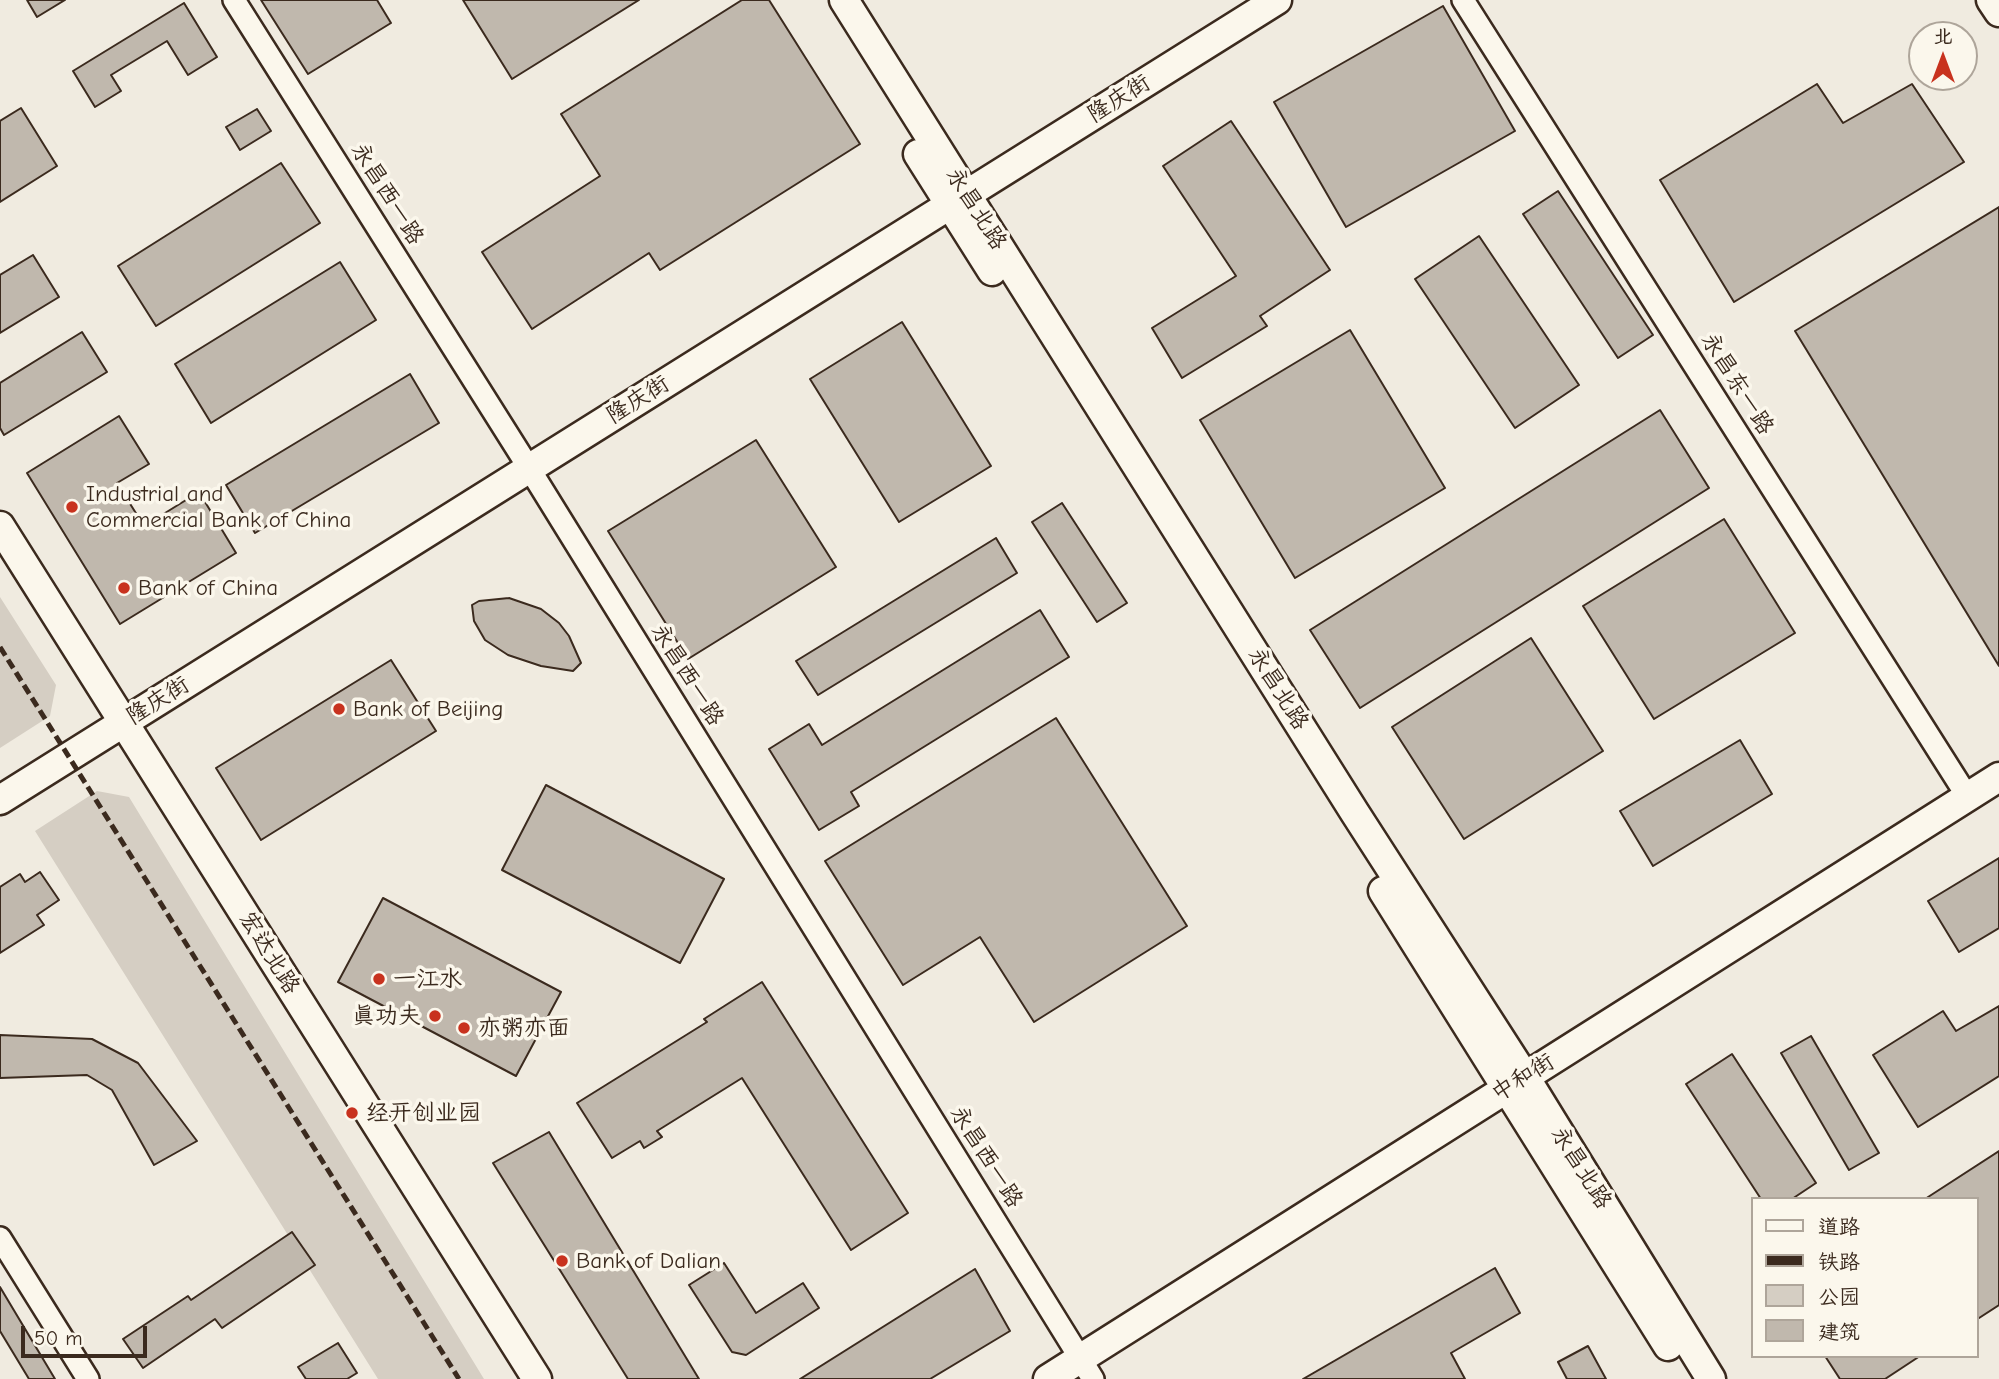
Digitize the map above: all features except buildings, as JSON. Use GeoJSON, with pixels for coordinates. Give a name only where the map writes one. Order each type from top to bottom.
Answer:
{"type":"FeatureCollection","features":[{"type":"Feature","properties":{"kind":"street","name":"永昌西一路"},"geometry":{"type":"LineString","coordinates":[[234,0],[529,468],[1086,1369]]}},
{"type":"Feature","properties":{"kind":"street","name":"永昌北路"},"geometry":{"type":"LineString","coordinates":[[822,0],[958,199],[1516,1083],[1711,1379]]}},
{"type":"Feature","properties":{"kind":"street","name":"永昌北路"},"geometry":{"type":"LineString","coordinates":[[844,0],[958,199]]}},
{"type":"Feature","properties":{"kind":"street","name":"隆庆街"},"geometry":{"type":"LineString","coordinates":[[0,800],[1277,0]]}},
{"type":"Feature","properties":{"kind":"street","name":"永昌东一路"},"geometry":{"type":"LineString","coordinates":[[1463,0],[1967,796]]}},
{"type":"Feature","properties":{"kind":"street"},"geometry":{"type":"LineString","coordinates":[[1991,0],[1999,12]]}},
{"type":"Feature","properties":{"kind":"street","name":"宏达北路"},"geometry":{"type":"LineString","coordinates":[[0,526],[537,1379]]}},
{"type":"Feature","properties":{"kind":"street","name":"中和街"},"geometry":{"type":"LineString","coordinates":[[1048,1379],[1086,1369],[1516,1083],[1999,777]]}},
{"type":"Feature","properties":{"kind":"street","name":"永昌北路"},"geometry":{"type":"LineString","coordinates":[[1516,1083],[1689,1379]]}},
{"type":"Feature","properties":{"kind":"street"},"geometry":{"type":"LineString","coordinates":[[0,1238],[88,1379]]}},
{"type":"Feature","properties":{"kind":"green space"},"geometry":{"type":"Polygon","coordinates":[[[0,597],[56,685],[50,716],[0,748],[0,597]]]}},
{"type":"Feature","properties":{"kind":"green space"},"geometry":{"type":"Polygon","coordinates":[[[97,791],[129,797],[484,1379],[378,1379],[35,831],[97,791]]]}},
{"type":"Feature","properties":{"kind":"railway"},"geometry":{"type":"LineString","coordinates":[[0,647],[459,1379]]}},
{"type":"Feature","properties":{"kind":"place","name":"Industrial and Commercial Bank of China"},"geometry":{"type":"Point","coordinates":[72,507]}},
{"type":"Feature","properties":{"kind":"place","name":"Bank of China"},"geometry":{"type":"Point","coordinates":[124,588]}},
{"type":"Feature","properties":{"kind":"place","name":"Bank of Beijing"},"geometry":{"type":"Point","coordinates":[339,709]}},
{"type":"Feature","properties":{"kind":"place","name":"一江水"},"geometry":{"type":"Point","coordinates":[379,979]}},
{"type":"Feature","properties":{"kind":"place","name":"真功夫"},"geometry":{"type":"Point","coordinates":[435,1016]}},
{"type":"Feature","properties":{"kind":"place","name":"亦粥亦面"},"geometry":{"type":"Point","coordinates":[464,1028]}},
{"type":"Feature","properties":{"kind":"place","name":"经开创业园"},"geometry":{"type":"Point","coordinates":[352,1113]}},
{"type":"Feature","properties":{"kind":"place","name":"Bank of Dalian"},"geometry":{"type":"Point","coordinates":[562,1261]}}]}
